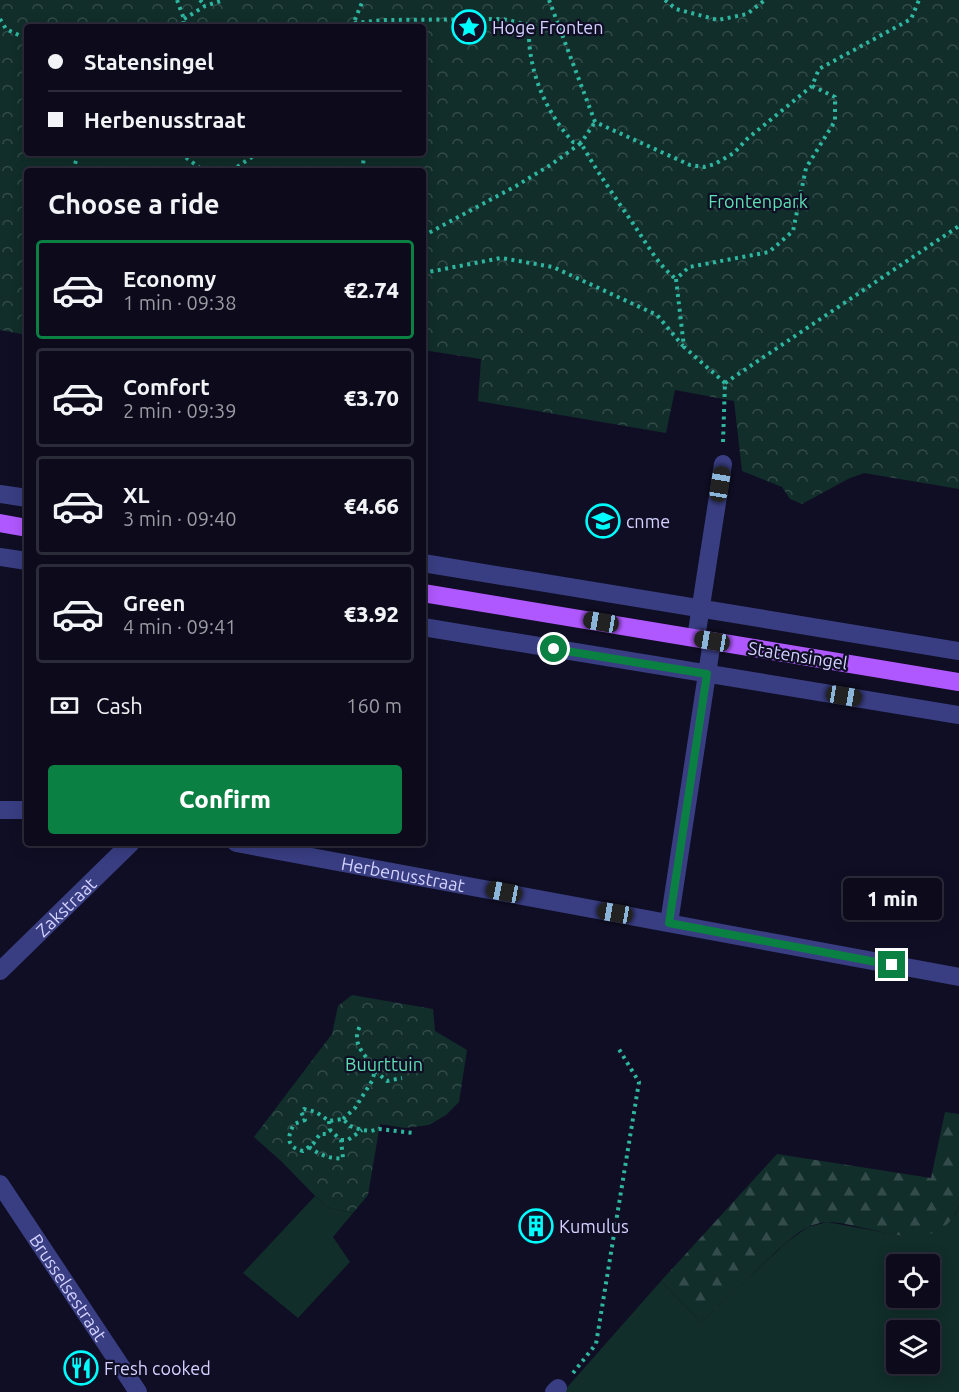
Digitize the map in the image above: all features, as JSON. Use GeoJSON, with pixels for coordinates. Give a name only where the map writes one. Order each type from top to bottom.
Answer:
{"type":"FeatureCollection","features":[{"type":"Feature","properties":{"kind":"main road"},"geometry":{"type":"LineString","coordinates":[[0,523],[24,527]]}},
{"type":"Feature","properties":{"kind":"main road","name":"Statensingel"},"geometry":{"type":"LineString","coordinates":[[426,593],[959,682]]}},
{"type":"Feature","properties":{"kind":"street"},"geometry":{"type":"LineString","coordinates":[[669,923],[707,674],[700,608],[723,464]]}},
{"type":"Feature","properties":{"kind":"street"},"geometry":{"type":"LineString","coordinates":[[0,494],[24,498]]}},
{"type":"Feature","properties":{"kind":"street"},"geometry":{"type":"LineString","coordinates":[[0,556],[24,560]]}},
{"type":"Feature","properties":{"kind":"street","name":"Statensingel"},"geometry":{"type":"LineString","coordinates":[[426,563],[959,651]]}},
{"type":"Feature","properties":{"kind":"street","name":"Statensingel"},"geometry":{"type":"LineString","coordinates":[[426,627],[959,715]]}},
{"type":"Feature","properties":{"kind":"street"},"geometry":{"type":"LineString","coordinates":[[0,810],[24,810]]}},
{"type":"Feature","properties":{"kind":"street","name":"Zakstraat"},"geometry":{"type":"LineString","coordinates":[[0,971],[128,846]]}},
{"type":"Feature","properties":{"kind":"street","name":"Herbenusstraat"},"geometry":{"type":"LineString","coordinates":[[252,846],[959,977]]}},
{"type":"Feature","properties":{"kind":"street","name":"Brusselsestraat"},"geometry":{"type":"LineString","coordinates":[[0,1184],[138,1392]]}},
{"type":"Feature","properties":{"kind":"path"},"geometry":{"type":"LineString","coordinates":[[177,0],[184,19],[183,24]]}},
{"type":"Feature","properties":{"kind":"path"},"geometry":{"type":"LineString","coordinates":[[200,0],[205,6]]}},
{"type":"Feature","properties":{"kind":"path"},"geometry":{"type":"LineString","coordinates":[[184,19],[205,6],[224,0]]}},
{"type":"Feature","properties":{"kind":"path"},"geometry":{"type":"LineString","coordinates":[[353,24],[363,0]]}},
{"type":"Feature","properties":{"kind":"path"},"geometry":{"type":"LineString","coordinates":[[549,0],[595,122],[690,165],[704,166],[721,162],[734,153],[747,139],[812,86],[819,69],[911,19],[919,0]]}},
{"type":"Feature","properties":{"kind":"path"},"geometry":{"type":"LineString","coordinates":[[665,0],[676,9],[718,20],[747,14],[765,0]]}},
{"type":"Feature","properties":{"kind":"path"},"geometry":{"type":"LineString","coordinates":[[0,19],[6,29],[24,38]]}},
{"type":"Feature","properties":{"kind":"path"},"geometry":{"type":"LineString","coordinates":[[357,24],[369,21],[503,19],[546,29],[559,27]]}},
{"type":"Feature","properties":{"kind":"path"},"geometry":{"type":"LineString","coordinates":[[529,24],[528,35],[534,72],[545,102],[560,128],[573,142],[581,143]]}},
{"type":"Feature","properties":{"kind":"path"},"geometry":{"type":"LineString","coordinates":[[676,279],[689,267],[769,252],[793,231],[806,168],[835,121],[835,97],[812,86]]}},
{"type":"Feature","properties":{"kind":"path"},"geometry":{"type":"LineString","coordinates":[[426,234],[552,164],[581,143],[595,122]]}},
{"type":"Feature","properties":{"kind":"path"},"geometry":{"type":"LineString","coordinates":[[581,143],[647,245],[667,272],[676,279],[684,347]]}},
{"type":"Feature","properties":{"kind":"path"},"geometry":{"type":"LineString","coordinates":[[184,156],[200,168]]}},
{"type":"Feature","properties":{"kind":"path"},"geometry":{"type":"LineString","coordinates":[[236,168],[254,156]]}},
{"type":"Feature","properties":{"kind":"path"},"geometry":{"type":"LineString","coordinates":[[725,383],[959,226]]}},
{"type":"Feature","properties":{"kind":"path"},"geometry":{"type":"LineString","coordinates":[[426,272],[501,258],[553,267],[657,315],[684,347],[725,383]]}},
{"type":"Feature","properties":{"kind":"path"},"geometry":{"type":"LineString","coordinates":[[723,464],[725,383]]}},
{"type":"Feature","properties":{"kind":"path"},"geometry":{"type":"LineString","coordinates":[[360,1026],[356,1034],[356,1042],[375,1071],[387,1081],[402,1078]]}},
{"type":"Feature","properties":{"kind":"path"},"geometry":{"type":"LineString","coordinates":[[582,1363],[596,1344],[639,1082],[616,1046]]}},
{"type":"Feature","properties":{"kind":"path"},"geometry":{"type":"LineString","coordinates":[[330,1130],[326,1134],[320,1134],[303,1151],[294,1149],[290,1143],[290,1132],[294,1124],[305,1120],[301,1112],[304,1109],[329,1120],[343,1119],[355,1108],[372,1081],[375,1071]]}},
{"type":"Feature","properties":{"kind":"path"},"geometry":{"type":"LineString","coordinates":[[343,1119],[350,1126],[362,1130],[379,1129],[414,1133]]}},
{"type":"Feature","properties":{"kind":"path"},"geometry":{"type":"LineString","coordinates":[[309,1147],[316,1152],[339,1159],[343,1158],[341,1140],[330,1130],[329,1120]]}},
{"type":"Feature","properties":{"kind":"path"},"geometry":{"type":"LineString","coordinates":[[341,1140],[348,1140],[362,1130]]}},
{"type":"Feature","properties":{"kind":"green space","name":"Frontenpark"},"geometry":{"type":"Polygon","coordinates":[[[0,0],[959,0],[959,489],[864,473],[802,504],[790,499],[782,487],[742,471],[734,401],[675,390],[666,433],[478,401],[481,359],[426,350],[426,168],[24,168],[24,334],[0,330],[0,0]]]}},
{"type":"Feature","properties":{"kind":"green space","name":"Buurttuin"},"geometry":{"type":"Polygon","coordinates":[[[352,995],[433,1009],[435,1031],[467,1050],[459,1102],[446,1115],[429,1125],[405,1128],[380,1124],[368,1195],[353,1213],[326,1207],[254,1137],[332,1034],[338,1006],[352,995]]]}},
{"type":"Feature","properties":{"kind":"green space"},"geometry":{"type":"Polygon","coordinates":[[[945,1112],[959,1114],[959,1206],[949,1223],[935,1232],[919,1236],[901,1235],[828,1222],[811,1226],[782,1246],[701,1322],[661,1281],[777,1154],[931,1178],[945,1112]]]}},
{"type":"Feature","properties":{"kind":"green space"},"geometry":{"type":"Polygon","coordinates":[[[315,1196],[326,1207],[353,1213],[333,1237],[350,1262],[298,1318],[243,1273],[315,1196]]]}},
{"type":"Feature","properties":{"kind":"green space"},"geometry":{"type":"Polygon","coordinates":[[[959,1206],[959,1392],[563,1392],[661,1281],[701,1322],[787,1242],[808,1227],[827,1222],[898,1235],[955,1215],[959,1206]]]}},
{"type":"Feature","properties":{"kind":"place","name":"Hoge Fronten"},"geometry":{"type":"Point","coordinates":[469,27]}},
{"type":"Feature","properties":{"kind":"place","name":"cnme"},"geometry":{"type":"Point","coordinates":[603,521]}},
{"type":"Feature","properties":{"kind":"place","name":"Kumulus"},"geometry":{"type":"Point","coordinates":[536,1226]}},
{"type":"Feature","properties":{"kind":"place","name":"Fresh cooked"},"geometry":{"type":"Point","coordinates":[81,1368]}},
{"type":"Feature","properties":{"kind":"route"},"geometry":{"type":"LineString","coordinates":[[554,649],[707,674],[669,923],[892,965]]}}]}
